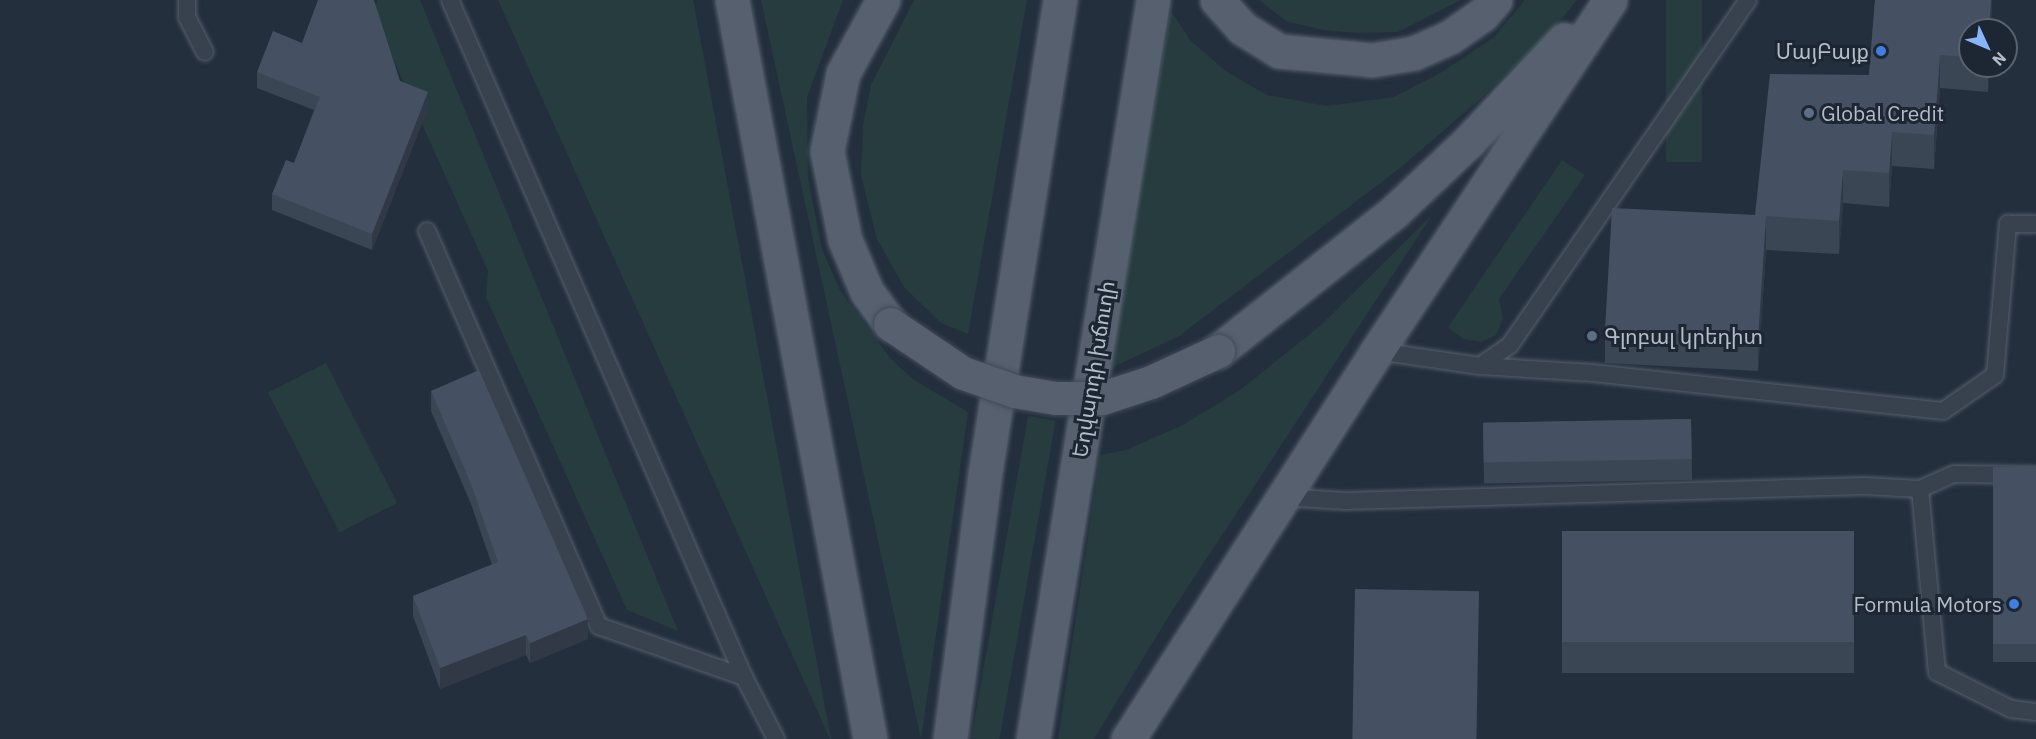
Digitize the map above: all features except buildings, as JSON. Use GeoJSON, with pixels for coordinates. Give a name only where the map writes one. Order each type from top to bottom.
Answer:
{"type":"FeatureCollection","features":[{"type":"Feature","properties":{"kind":"main road"},"geometry":{"type":"LineString","coordinates":[[732,0],[870,739]]}},
{"type":"Feature","properties":{"kind":"main road"},"geometry":{"type":"LineString","coordinates":[[883,0],[843,73],[827,151],[845,240],[867,292],[890,324],[963,373],[1014,391],[1055,398],[1102,398],[1151,382],[1218,351],[1394,212],[1469,141],[1602,0]]}},
{"type":"Feature","properties":{"kind":"main road"},"geometry":{"type":"LineString","coordinates":[[950,739],[985,473],[1060,0]]}},
{"type":"Feature","properties":{"kind":"main road","name":"Եղվարդի խճուղի"},"geometry":{"type":"LineString","coordinates":[[1032,739],[1152,0]]}},
{"type":"Feature","properties":{"kind":"main road"},"geometry":{"type":"LineString","coordinates":[[1217,0],[1242,28],[1279,51],[1372,60],[1414,53],[1450,37],[1482,15],[1495,0]]}},
{"type":"Feature","properties":{"kind":"main road"},"geometry":{"type":"LineString","coordinates":[[1128,739],[1377,351],[1610,0]]}},
{"type":"Feature","properties":{"kind":"lane"},"geometry":{"type":"LineString","coordinates":[[187,0],[187,17],[205,52]]}},
{"type":"Feature","properties":{"kind":"lane"},"geometry":{"type":"LineString","coordinates":[[450,0],[744,677],[776,739]]}},
{"type":"Feature","properties":{"kind":"lane"},"geometry":{"type":"LineString","coordinates":[[1480,366],[1509,345],[1527,323],[1748,0]]}},
{"type":"Feature","properties":{"kind":"lane"},"geometry":{"type":"LineString","coordinates":[[1377,351],[1480,366],[1593,373],[1942,411],[1995,375],[2008,224],[2036,224]]}},
{"type":"Feature","properties":{"kind":"lane"},"geometry":{"type":"LineString","coordinates":[[427,231],[599,626],[744,677]]}},
{"type":"Feature","properties":{"kind":"lane"},"geometry":{"type":"LineString","coordinates":[[1282,497],[1345,501],[1864,486],[1920,489],[1954,474],[2036,475]]}},
{"type":"Feature","properties":{"kind":"lane"},"geometry":{"type":"LineString","coordinates":[[1920,489],[1937,672],[2011,709],[2036,712]]}},
{"type":"Feature","properties":{"kind":"green space"},"geometry":{"type":"Polygon","coordinates":[[[377,0],[420,0],[678,631],[627,610],[486,297],[488,271],[374,17],[377,0]]]}},
{"type":"Feature","properties":{"kind":"green space"},"geometry":{"type":"Polygon","coordinates":[[[498,0],[693,0],[831,739],[830,739],[498,0]]]}},
{"type":"Feature","properties":{"kind":"green space"},"geometry":{"type":"Polygon","coordinates":[[[761,0],[843,0],[807,97],[808,178],[822,249],[840,290],[891,359],[914,380],[968,412],[921,739],[761,0]]]}},
{"type":"Feature","properties":{"kind":"green space"},"geometry":{"type":"Polygon","coordinates":[[[914,0],[1027,0],[968,334],[941,323],[904,287],[877,239],[861,175],[863,125],[871,85],[914,0]]]}},
{"type":"Feature","properties":{"kind":"green space"},"geometry":{"type":"Polygon","coordinates":[[[1259,0],[1461,0],[1398,32],[1358,33],[1323,30],[1286,21],[1259,0]]]}},
{"type":"Feature","properties":{"kind":"green space"},"geometry":{"type":"Polygon","coordinates":[[[1525,0],[1577,0],[1553,29],[1478,101],[1400,168],[1179,336],[1107,370],[1171,11],[1191,41],[1227,72],[1267,95],[1327,106],[1394,97],[1442,72],[1494,37],[1525,0]]]}},
{"type":"Feature","properties":{"kind":"green space"},"geometry":{"type":"Polygon","coordinates":[[[1666,0],[1702,0],[1702,162],[1666,162],[1666,0]]]}},
{"type":"Feature","properties":{"kind":"green space"},"geometry":{"type":"Polygon","coordinates":[[[1562,160],[1585,175],[1499,299],[1503,319],[1496,335],[1481,342],[1463,339],[1448,327],[1562,160]]]}},
{"type":"Feature","properties":{"kind":"green space"},"geometry":{"type":"Polygon","coordinates":[[[1432,215],[1167,619],[1094,739],[1058,739],[1100,455],[1126,450],[1183,425],[1240,390],[1320,326],[1432,215]]]}},
{"type":"Feature","properties":{"kind":"green space"},"geometry":{"type":"Polygon","coordinates":[[[326,363],[397,503],[339,532],[268,393],[326,363]]]}},
{"type":"Feature","properties":{"kind":"green space"},"geometry":{"type":"Polygon","coordinates":[[[1028,416],[1056,421],[999,739],[971,738],[1028,416]]]}},
{"type":"Feature","properties":{"kind":"place","name":"ՄայԲայք"},"geometry":{"type":"Point","coordinates":[1881,51]}},
{"type":"Feature","properties":{"kind":"place","name":"Global Credit"},"geometry":{"type":"Point","coordinates":[1809,113]}},
{"type":"Feature","properties":{"kind":"place","name":"Գլոբալ կրեդիտ"},"geometry":{"type":"Point","coordinates":[1592,336]}},
{"type":"Feature","properties":{"kind":"place","name":"Formula Motors"},"geometry":{"type":"Point","coordinates":[2014,604]}}]}
